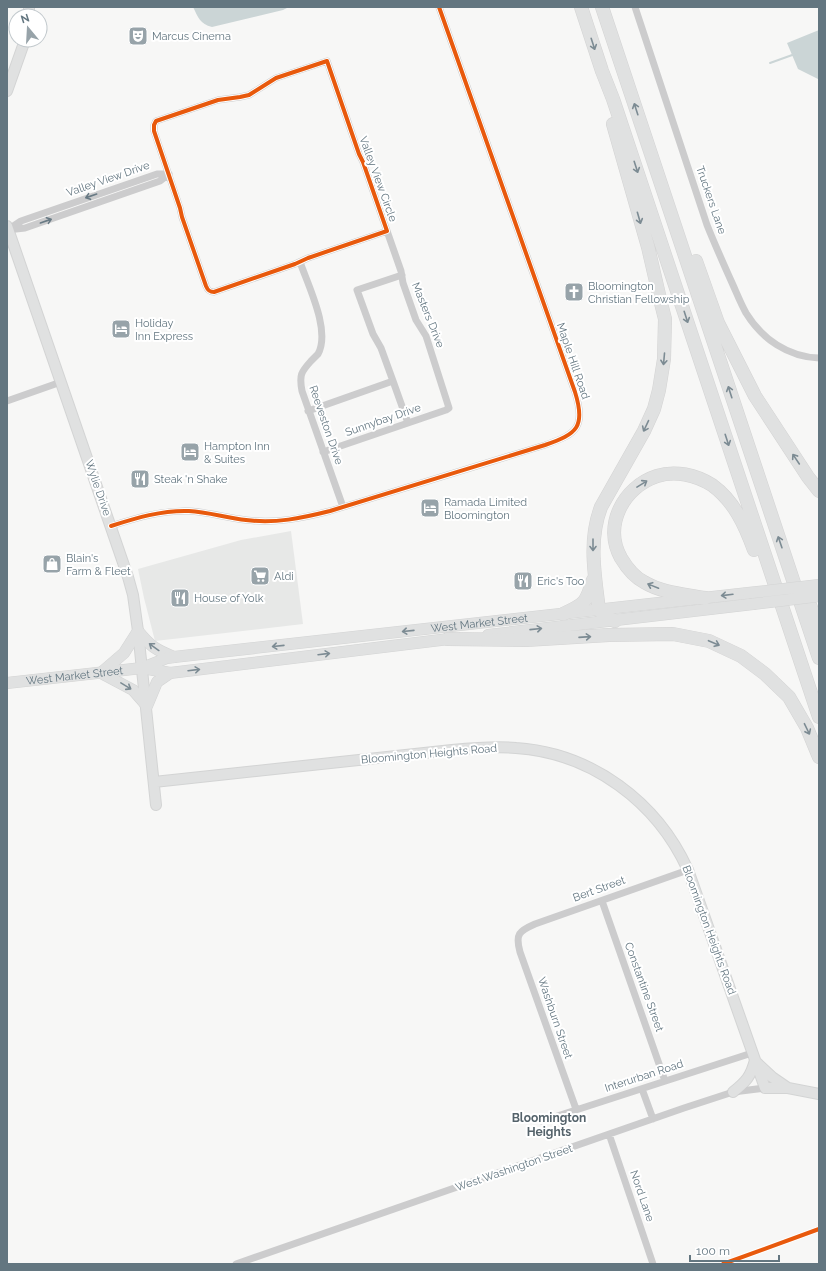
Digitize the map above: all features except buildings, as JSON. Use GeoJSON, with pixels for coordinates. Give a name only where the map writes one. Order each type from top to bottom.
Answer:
{"type":"FeatureCollection","features":[{"type":"Feature","properties":{"kind":"highway"},"geometry":{"type":"LineString","coordinates":[[581,7],[819,718]]}},
{"type":"Feature","properties":{"kind":"highway"},"geometry":{"type":"LineString","coordinates":[[602,7],[819,658]]}},
{"type":"Feature","properties":{"kind":"highway"},"geometry":{"type":"LineString","coordinates":[[613,99],[612,120],[648,247],[664,319],[664,359],[654,410],[644,431],[605,498],[597,516],[593,536],[592,549],[600,610],[606,617],[615,621]]}},
{"type":"Feature","properties":{"kind":"highway"},"geometry":{"type":"LineString","coordinates":[[654,162],[676,205],[722,332],[755,396],[804,471],[819,491]]}},
{"type":"Feature","properties":{"kind":"highway"},"geometry":{"type":"LineString","coordinates":[[705,598],[665,591],[644,582],[632,574],[618,553],[614,530],[617,513],[623,501],[638,486],[658,476],[678,474],[693,476],[712,486],[730,502],[738,512],[747,530],[776,613],[794,643]]}},
{"type":"Feature","properties":{"kind":"highway"},"geometry":{"type":"LineString","coordinates":[[786,559],[800,577],[819,628]]}},
{"type":"Feature","properties":{"kind":"highway"},"geometry":{"type":"LineString","coordinates":[[563,614],[583,603],[588,596],[595,574]]}},
{"type":"Feature","properties":{"kind":"highway"},"geometry":{"type":"LineString","coordinates":[[448,639],[526,640],[609,635],[673,634],[709,641],[741,656],[765,674],[789,697],[807,728],[819,756]]}},
{"type":"Feature","properties":{"kind":"main road"},"geometry":{"type":"LineString","coordinates":[[7,91],[22,48]]}},
{"type":"Feature","properties":{"kind":"main road","name":"Wylie Drive"},"geometry":{"type":"LineString","coordinates":[[7,229],[128,577],[138,631],[147,706],[156,805]]}},
{"type":"Feature","properties":{"kind":"main road","name":"West Market Street"},"geometry":{"type":"LineString","coordinates":[[7,684],[142,668],[167,658],[174,657],[819,585]]}},
{"type":"Feature","properties":{"kind":"main road","name":"West Market Street"},"geometry":{"type":"LineString","coordinates":[[142,668],[170,672],[819,596]]}},
{"type":"Feature","properties":{"kind":"main road"},"geometry":{"type":"LineString","coordinates":[[170,672],[157,682],[147,706],[133,690],[101,673],[124,653],[138,631],[152,647],[174,657]]}},
{"type":"Feature","properties":{"kind":"main road","name":"Bloomington Heights Road"},"geometry":{"type":"LineString","coordinates":[[154,782],[452,750],[496,747],[527,749],[566,758],[599,772],[625,789],[654,816],[664,828],[682,857],[688,870],[765,1088]]}},
{"type":"Feature","properties":{"kind":"main road"},"geometry":{"type":"LineString","coordinates":[[753,1057],[772,1078],[788,1088]]}},
{"type":"Feature","properties":{"kind":"main road"},"geometry":{"type":"LineString","coordinates":[[733,1092],[748,1079],[752,1070],[753,1057]]}},
{"type":"Feature","properties":{"kind":"main road","name":"West Washington Street"},"geometry":{"type":"LineString","coordinates":[[765,1088],[788,1088],[819,1094]]}},
{"type":"Feature","properties":{"kind":"street","name":"Maple Hill Road"},"geometry":{"type":"LineString","coordinates":[[111,526],[144,516],[188,511],[202,512],[257,522],[296,519],[344,506],[560,440],[574,430],[579,422],[580,416],[575,392],[439,7]]}},
{"type":"Feature","properties":{"kind":"street","name":"Truckers Lane"},"geometry":{"type":"LineString","coordinates":[[635,7],[707,225],[720,259],[745,312],[758,330],[772,343],[800,356],[819,358]]}},
{"type":"Feature","properties":{"kind":"street","name":"Valley View Circle"},"geometry":{"type":"LineString","coordinates":[[327,61],[358,154],[363,162],[387,231],[329,250],[300,262],[214,292],[208,290],[182,217],[169,174],[154,131],[156,121],[218,100],[249,95],[276,78],[327,61]]}},
{"type":"Feature","properties":{"kind":"street","name":"Valley View Drive"},"geometry":{"type":"LineString","coordinates":[[7,229],[25,228],[160,181],[169,174]]}},
{"type":"Feature","properties":{"kind":"street","name":"Masters Drive"},"geometry":{"type":"LineString","coordinates":[[387,231],[393,245],[403,283],[416,320],[426,336],[449,408]]}},
{"type":"Feature","properties":{"kind":"street","name":"Reeveston Drive"},"geometry":{"type":"LineString","coordinates":[[300,262],[321,320],[322,339],[318,354],[303,370],[300,380],[308,411],[344,506]]}},
{"type":"Feature","properties":{"kind":"street"},"geometry":{"type":"LineString","coordinates":[[402,275],[357,290],[373,334],[381,348],[408,423]]}},
{"type":"Feature","properties":{"kind":"street"},"geometry":{"type":"LineString","coordinates":[[308,411],[393,381]]}},
{"type":"Feature","properties":{"kind":"street"},"geometry":{"type":"LineString","coordinates":[[7,400],[60,382]]}},
{"type":"Feature","properties":{"kind":"street","name":"Sunnybay Drive"},"geometry":{"type":"LineString","coordinates":[[324,452],[449,408]]}},
{"type":"Feature","properties":{"kind":"street","name":"Bert Street"},"geometry":{"type":"LineString","coordinates":[[519,933],[524,928],[688,870]]}},
{"type":"Feature","properties":{"kind":"street","name":"Constantine Street"},"geometry":{"type":"LineString","coordinates":[[602,900],[665,1081]]}},
{"type":"Feature","properties":{"kind":"street","name":"Washburn Street"},"geometry":{"type":"LineString","coordinates":[[519,933],[518,938],[520,952],[576,1110]]}},
{"type":"Feature","properties":{"kind":"street","name":"Interurban Road"},"geometry":{"type":"LineString","coordinates":[[542,1121],[665,1081],[753,1057]]}},
{"type":"Feature","properties":{"kind":"street","name":"West Washington Street"},"geometry":{"type":"LineString","coordinates":[[236,1264],[733,1092],[765,1088]]}},
{"type":"Feature","properties":{"kind":"street"},"geometry":{"type":"LineString","coordinates":[[642,1089],[653,1119]]}},
{"type":"Feature","properties":{"kind":"street","name":"Nord Lane"},"geometry":{"type":"LineString","coordinates":[[609,1134],[653,1264]]}},
{"type":"Feature","properties":{"kind":"shaded area"},"geometry":{"type":"Polygon","coordinates":[[[193,7],[289,7],[283,10],[212,27],[202,22],[193,7]]]}},
{"type":"Feature","properties":{"kind":"shaded area"},"geometry":{"type":"Polygon","coordinates":[[[819,30],[818,79],[798,69],[787,43],[819,30]]]}},
{"type":"Feature","properties":{"kind":"shaded area"},"geometry":{"type":"Polygon","coordinates":[[[291,531],[303,624],[155,641],[138,569],[241,540],[291,531]]]}},
{"type":"Feature","properties":{"kind":"waterway"},"geometry":{"type":"LineString","coordinates":[[770,63],[795,54]]}},
{"type":"Feature","properties":{"kind":"cycle path"},"geometry":{"type":"LineString","coordinates":[[111,526],[149,515],[179,511],[189,511],[257,521],[278,521],[309,516],[330,511],[545,445],[565,437],[576,428],[579,421],[579,414],[575,392],[439,7]]}},
{"type":"Feature","properties":{"kind":"cycle path"},"geometry":{"type":"LineString","coordinates":[[327,61],[387,231],[214,292],[210,291],[206,286],[154,131],[156,121],[218,100],[249,95],[276,78],[327,61]]}},
{"type":"Feature","properties":{"kind":"cycle path"},"geometry":{"type":"LineString","coordinates":[[723,1264],[819,1229]]}},
{"type":"Feature","properties":{"kind":"place","name":"Marcus Cinema"},"geometry":{"type":"Point","coordinates":[138,36]}},
{"type":"Feature","properties":{"kind":"place","name":"Bloomington Christian Fellowship"},"geometry":{"type":"Point","coordinates":[574,292]}},
{"type":"Feature","properties":{"kind":"place","name":"Holiday Inn Express"},"geometry":{"type":"Point","coordinates":[121,329]}},
{"type":"Feature","properties":{"kind":"place","name":"Hampton Inn & Suites"},"geometry":{"type":"Point","coordinates":[190,452]}},
{"type":"Feature","properties":{"kind":"place","name":"Steak 'n Shake"},"geometry":{"type":"Point","coordinates":[140,479]}},
{"type":"Feature","properties":{"kind":"place","name":"Ramada Limited Bloomington"},"geometry":{"type":"Point","coordinates":[430,508]}},
{"type":"Feature","properties":{"kind":"place","name":"Blain's Farm & Fleet"},"geometry":{"type":"Point","coordinates":[52,564]}},
{"type":"Feature","properties":{"kind":"place","name":"Aldi"},"geometry":{"type":"Point","coordinates":[260,576]}},
{"type":"Feature","properties":{"kind":"place","name":"Eric's Too"},"geometry":{"type":"Point","coordinates":[523,581]}},
{"type":"Feature","properties":{"kind":"place","name":"House of Yolk"},"geometry":{"type":"Point","coordinates":[180,598]}},
{"type":"Feature","properties":{"kind":"district","name":"Bloomington Heights"},"geometry":{"type":"Point","coordinates":[549,1125]}}]}
